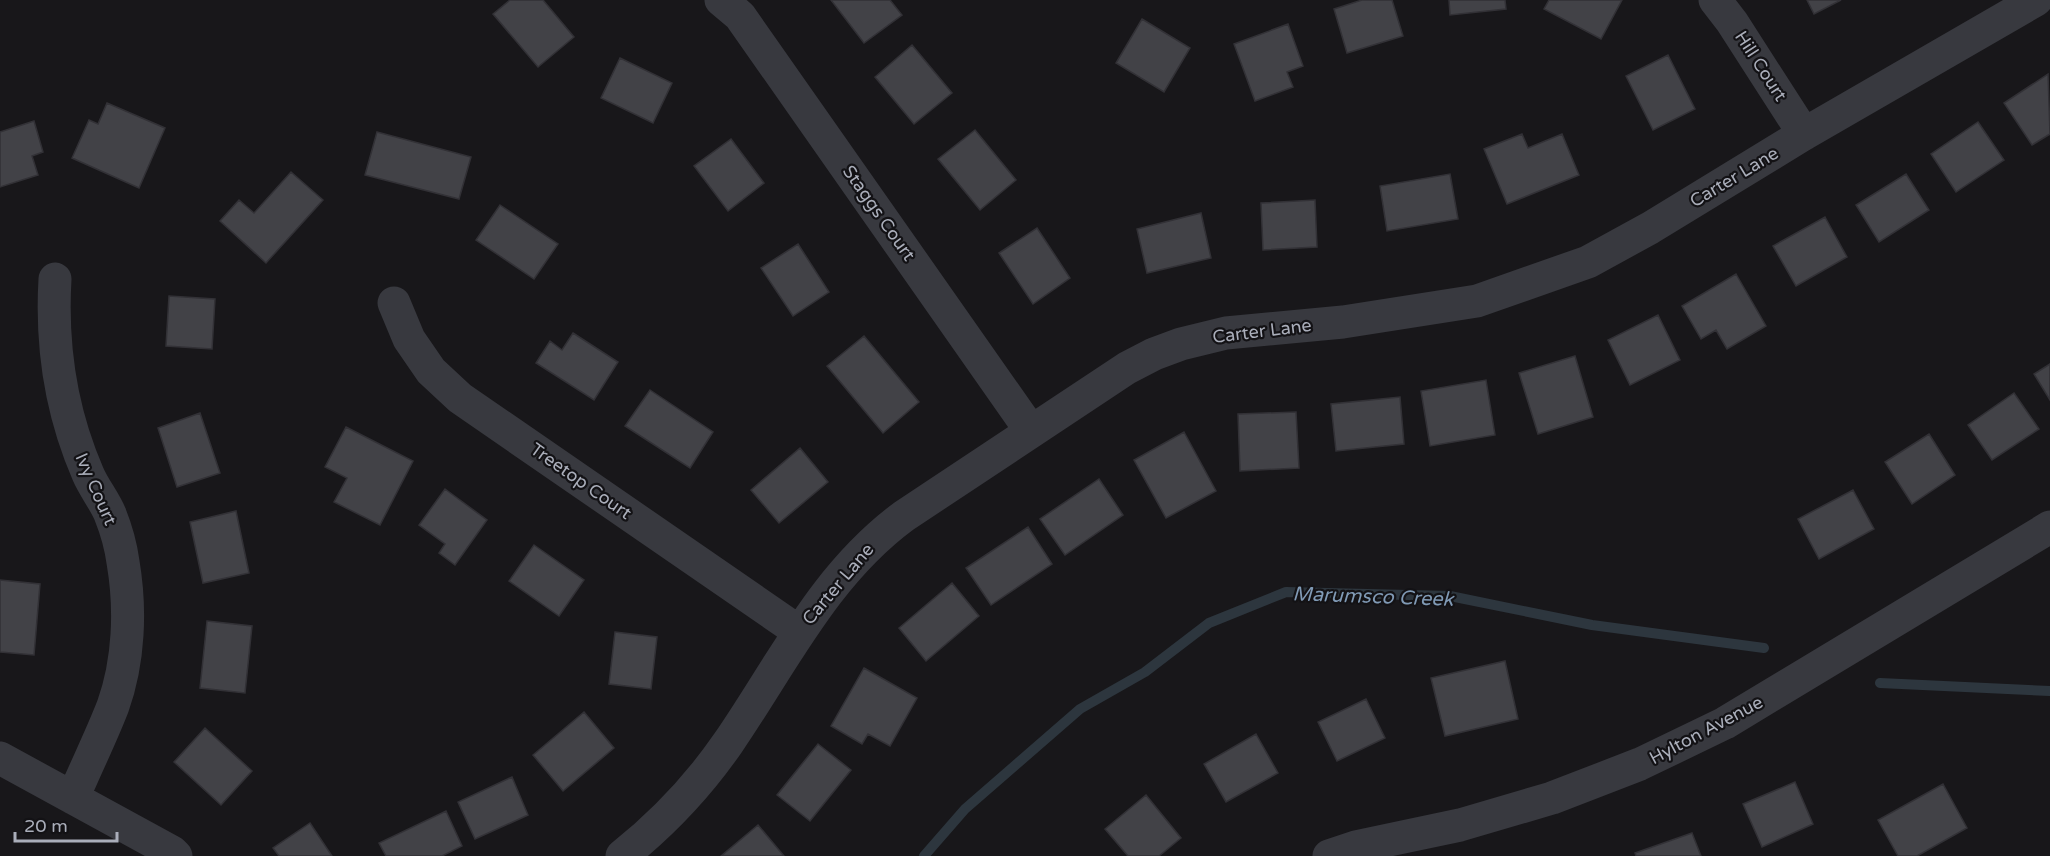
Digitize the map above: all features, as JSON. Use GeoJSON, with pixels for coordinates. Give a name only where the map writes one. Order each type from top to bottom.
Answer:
{"type":"FeatureCollection","features":[{"type":"Feature","properties":{"kind":"street","name":"Staggs Court"},"geometry":{"type":"LineString","coordinates":[[722,0],[740,16],[1031,431]]}},
{"type":"Feature","properties":{"kind":"street","name":"Hill Court"},"geometry":{"type":"LineString","coordinates":[[1715,0],[1732,22],[1804,134]]}},
{"type":"Feature","properties":{"kind":"street","name":"Carter Lane"},"geometry":{"type":"LineString","coordinates":[[622,856],[639,843],[686,796],[728,744],[798,632],[839,578],[890,527],[1127,368],[1154,354],[1181,344],[1226,333],[1343,322],[1477,301],[1588,262],[2036,0]]}},
{"type":"Feature","properties":{"kind":"street","name":"Ivy Court"},"geometry":{"type":"LineString","coordinates":[[55,279],[53,313],[57,368],[69,423],[89,475],[110,515],[123,561],[128,610],[124,658],[113,705],[73,798]]}},
{"type":"Feature","properties":{"kind":"street","name":"Treetop Court"},"geometry":{"type":"LineString","coordinates":[[394,303],[414,347],[431,371],[460,398],[798,632]]}},
{"type":"Feature","properties":{"kind":"street","name":"Hylton Avenue"},"geometry":{"type":"LineString","coordinates":[[1329,856],[1356,847],[1460,825],[1552,798],[1640,764],[1725,723],[2050,527]]}},
{"type":"Feature","properties":{"kind":"street"},"geometry":{"type":"LineString","coordinates":[[0,758],[176,856]]}},
{"type":"Feature","properties":{"kind":"building"},"geometry":{"type":"Polygon","coordinates":[[[510,0],[543,0],[574,37],[538,67],[493,14],[510,0]]]}},
{"type":"Feature","properties":{"kind":"building"},"geometry":{"type":"Polygon","coordinates":[[[831,0],[890,0],[902,15],[864,43],[831,0]]]}},
{"type":"Feature","properties":{"kind":"building"},"geometry":{"type":"Polygon","coordinates":[[[1362,0],[1392,0],[1403,36],[1347,53],[1334,9],[1362,0]]]}},
{"type":"Feature","properties":{"kind":"building"},"geometry":{"type":"Polygon","coordinates":[[[1449,0],[1505,0],[1506,9],[1450,15],[1449,0]]]}},
{"type":"Feature","properties":{"kind":"building"},"geometry":{"type":"Polygon","coordinates":[[[1549,0],[1622,0],[1601,39],[1544,9],[1549,0]]]}},
{"type":"Feature","properties":{"kind":"building"},"geometry":{"type":"Polygon","coordinates":[[[1807,0],[1841,0],[1814,14],[1807,0]]]}},
{"type":"Feature","properties":{"kind":"building"},"geometry":{"type":"Polygon","coordinates":[[[1142,19],[1190,48],[1164,92],[1116,63],[1142,19]]]}},
{"type":"Feature","properties":{"kind":"building"},"geometry":{"type":"Polygon","coordinates":[[[1288,24],[1303,66],[1287,72],[1293,87],[1255,101],[1234,44],[1288,24]]]}},
{"type":"Feature","properties":{"kind":"building"},"geometry":{"type":"Polygon","coordinates":[[[912,45],[952,93],[914,124],[875,77],[912,45]]]}},
{"type":"Feature","properties":{"kind":"building"},"geometry":{"type":"Polygon","coordinates":[[[1668,55],[1695,109],[1653,130],[1626,76],[1668,55]]]}},
{"type":"Feature","properties":{"kind":"building"},"geometry":{"type":"Polygon","coordinates":[[[620,58],[672,83],[653,123],[601,98],[620,58]]]}},
{"type":"Feature","properties":{"kind":"building"},"geometry":{"type":"Polygon","coordinates":[[[2048,74],[2050,134],[2032,145],[2004,103],[2048,74]]]}},
{"type":"Feature","properties":{"kind":"building"},"geometry":{"type":"Polygon","coordinates":[[[107,103],[165,128],[139,188],[72,158],[89,120],[98,124],[107,103]]]}},
{"type":"Feature","properties":{"kind":"building"},"geometry":{"type":"Polygon","coordinates":[[[34,121],[43,152],[32,156],[38,175],[0,187],[0,132],[34,121]]]}},
{"type":"Feature","properties":{"kind":"building"},"geometry":{"type":"Polygon","coordinates":[[[1978,122],[2004,160],[1956,192],[1931,154],[1978,122]]]}},
{"type":"Feature","properties":{"kind":"building"},"geometry":{"type":"Polygon","coordinates":[[[975,130],[1016,180],[980,210],[938,159],[975,130]]]}},
{"type":"Feature","properties":{"kind":"building"},"geometry":{"type":"Polygon","coordinates":[[[377,132],[471,157],[459,199],[365,175],[377,132]]]}},
{"type":"Feature","properties":{"kind":"building"},"geometry":{"type":"Polygon","coordinates":[[[1522,134],[1528,148],[1562,134],[1579,175],[1507,204],[1484,149],[1522,134]]]}},
{"type":"Feature","properties":{"kind":"building"},"geometry":{"type":"Polygon","coordinates":[[[731,139],[764,183],[728,211],[694,166],[731,139]]]}},
{"type":"Feature","properties":{"kind":"building"},"geometry":{"type":"Polygon","coordinates":[[[291,172],[323,200],[266,263],[220,221],[239,200],[254,213],[291,172]]]}},
{"type":"Feature","properties":{"kind":"building"},"geometry":{"type":"Polygon","coordinates":[[[1450,174],[1458,219],[1387,231],[1380,186],[1450,174]]]}},
{"type":"Feature","properties":{"kind":"building"},"geometry":{"type":"Polygon","coordinates":[[[1906,174],[1929,210],[1879,242],[1856,205],[1906,174]]]}},
{"type":"Feature","properties":{"kind":"building"},"geometry":{"type":"Polygon","coordinates":[[[1315,200],[1317,247],[1263,250],[1261,203],[1315,200]]]}},
{"type":"Feature","properties":{"kind":"building"},"geometry":{"type":"Polygon","coordinates":[[[500,205],[558,244],[534,279],[476,240],[500,205]]]}},
{"type":"Feature","properties":{"kind":"building"},"geometry":{"type":"Polygon","coordinates":[[[1201,213],[1211,258],[1147,273],[1137,229],[1201,213]]]}},
{"type":"Feature","properties":{"kind":"building"},"geometry":{"type":"Polygon","coordinates":[[[1825,217],[1847,257],[1796,286],[1773,246],[1825,217]]]}},
{"type":"Feature","properties":{"kind":"building"},"geometry":{"type":"Polygon","coordinates":[[[1037,228],[1070,278],[1033,304],[999,253],[1037,228]]]}},
{"type":"Feature","properties":{"kind":"building"},"geometry":{"type":"Polygon","coordinates":[[[798,244],[829,292],[793,316],[761,268],[798,244]]]}},
{"type":"Feature","properties":{"kind":"building"},"geometry":{"type":"Polygon","coordinates":[[[1736,274],[1766,326],[1727,349],[1716,330],[1701,339],[1682,306],[1736,274]]]}},
{"type":"Feature","properties":{"kind":"building"},"geometry":{"type":"Polygon","coordinates":[[[169,296],[215,299],[212,349],[166,346],[169,296]]]}},
{"type":"Feature","properties":{"kind":"building"},"geometry":{"type":"Polygon","coordinates":[[[1658,315],[1680,360],[1630,385],[1608,340],[1658,315]]]}},
{"type":"Feature","properties":{"kind":"building"},"geometry":{"type":"Polygon","coordinates":[[[573,333],[618,362],[594,400],[536,363],[550,341],[562,350],[573,333]]]}},
{"type":"Feature","properties":{"kind":"building"},"geometry":{"type":"Polygon","coordinates":[[[864,336],[919,402],[883,433],[827,366],[864,336]]]}},
{"type":"Feature","properties":{"kind":"building"},"geometry":{"type":"Polygon","coordinates":[[[1575,356],[1593,417],[1538,434],[1519,373],[1575,356]]]}},
{"type":"Feature","properties":{"kind":"building"},"geometry":{"type":"Polygon","coordinates":[[[2050,364],[2050,400],[2034,374],[2050,364]]]}},
{"type":"Feature","properties":{"kind":"building"},"geometry":{"type":"Polygon","coordinates":[[[1486,380],[1495,435],[1430,446],[1421,391],[1486,380]]]}},
{"type":"Feature","properties":{"kind":"building"},"geometry":{"type":"Polygon","coordinates":[[[650,390],[713,432],[690,468],[625,426],[650,390]]]}},
{"type":"Feature","properties":{"kind":"building"},"geometry":{"type":"Polygon","coordinates":[[[2014,393],[2039,429],[1992,460],[1968,425],[2014,393]]]}},
{"type":"Feature","properties":{"kind":"building"},"geometry":{"type":"Polygon","coordinates":[[[1400,397],[1404,444],[1336,451],[1331,404],[1400,397]]]}},
{"type":"Feature","properties":{"kind":"building"},"geometry":{"type":"Polygon","coordinates":[[[1296,412],[1299,468],[1240,471],[1238,414],[1296,412]]]}},
{"type":"Feature","properties":{"kind":"building"},"geometry":{"type":"Polygon","coordinates":[[[200,413],[220,473],[177,487],[158,428],[200,413]]]}},
{"type":"Feature","properties":{"kind":"building"},"geometry":{"type":"Polygon","coordinates":[[[346,427],[413,461],[380,525],[334,502],[347,478],[325,467],[346,427]]]}},
{"type":"Feature","properties":{"kind":"building"},"geometry":{"type":"Polygon","coordinates":[[[1184,432],[1216,491],[1166,518],[1134,460],[1184,432]]]}},
{"type":"Feature","properties":{"kind":"building"},"geometry":{"type":"Polygon","coordinates":[[[1929,434],[1955,475],[1912,504],[1885,462],[1929,434]]]}},
{"type":"Feature","properties":{"kind":"building"},"geometry":{"type":"Polygon","coordinates":[[[800,448],[828,482],[779,523],[751,490],[800,448]]]}},
{"type":"Feature","properties":{"kind":"building"},"geometry":{"type":"Polygon","coordinates":[[[1099,479],[1123,515],[1065,555],[1040,519],[1099,479]]]}},
{"type":"Feature","properties":{"kind":"building"},"geometry":{"type":"Polygon","coordinates":[[[445,489],[487,520],[455,565],[439,553],[445,544],[419,525],[445,489]]]}},
{"type":"Feature","properties":{"kind":"building"},"geometry":{"type":"Polygon","coordinates":[[[1853,490],[1874,529],[1819,559],[1798,519],[1853,490]]]}},
{"type":"Feature","properties":{"kind":"building"},"geometry":{"type":"Polygon","coordinates":[[[236,511],[249,573],[203,583],[190,522],[236,511]]]}},
{"type":"Feature","properties":{"kind":"building"},"geometry":{"type":"Polygon","coordinates":[[[1028,527],[1052,564],[991,605],[966,568],[1028,527]]]}},
{"type":"Feature","properties":{"kind":"building"},"geometry":{"type":"Polygon","coordinates":[[[534,545],[584,580],[559,616],[509,581],[534,545]]]}},
{"type":"Feature","properties":{"kind":"building"},"geometry":{"type":"Polygon","coordinates":[[[0,580],[40,584],[34,655],[0,652],[0,580]]]}},
{"type":"Feature","properties":{"kind":"building"},"geometry":{"type":"Polygon","coordinates":[[[952,583],[979,616],[926,661],[899,628],[952,583]]]}},
{"type":"Feature","properties":{"kind":"building"},"geometry":{"type":"Polygon","coordinates":[[[207,621],[252,626],[245,693],[200,688],[207,621]]]}},
{"type":"Feature","properties":{"kind":"building"},"geometry":{"type":"Polygon","coordinates":[[[615,632],[657,637],[651,689],[609,684],[615,632]]]}},
{"type":"Feature","properties":{"kind":"building"},"geometry":{"type":"Polygon","coordinates":[[[1505,661],[1518,719],[1445,736],[1431,678],[1505,661]]]}},
{"type":"Feature","properties":{"kind":"building"},"geometry":{"type":"Polygon","coordinates":[[[864,668],[917,698],[890,746],[868,734],[862,744],[831,726],[864,668]]]}},
{"type":"Feature","properties":{"kind":"building"},"geometry":{"type":"Polygon","coordinates":[[[1366,699],[1385,738],[1337,761],[1318,722],[1366,699]]]}},
{"type":"Feature","properties":{"kind":"building"},"geometry":{"type":"Polygon","coordinates":[[[584,712],[614,748],[563,791],[533,755],[584,712]]]}},
{"type":"Feature","properties":{"kind":"building"},"geometry":{"type":"Polygon","coordinates":[[[205,728],[252,771],[221,805],[174,762],[205,728]]]}},
{"type":"Feature","properties":{"kind":"building"},"geometry":{"type":"Polygon","coordinates":[[[1256,734],[1278,773],[1226,802],[1204,764],[1256,734]]]}},
{"type":"Feature","properties":{"kind":"building"},"geometry":{"type":"Polygon","coordinates":[[[818,744],[851,770],[810,821],[777,795],[818,744]]]}},
{"type":"Feature","properties":{"kind":"building"},"geometry":{"type":"Polygon","coordinates":[[[512,777],[528,815],[475,839],[458,802],[512,777]]]}},
{"type":"Feature","properties":{"kind":"building"},"geometry":{"type":"Polygon","coordinates":[[[1795,782],[1813,824],[1762,847],[1743,804],[1795,782]]]}},
{"type":"Feature","properties":{"kind":"building"},"geometry":{"type":"Polygon","coordinates":[[[1943,784],[1967,828],[1917,856],[1898,856],[1878,820],[1943,784]]]}},
{"type":"Feature","properties":{"kind":"building"},"geometry":{"type":"Polygon","coordinates":[[[1146,795],[1181,838],[1159,856],[1128,856],[1105,829],[1146,795]]]}},
{"type":"Feature","properties":{"kind":"building"},"geometry":{"type":"Polygon","coordinates":[[[446,811],[462,846],[442,856],[386,856],[379,843],[446,811]]]}},
{"type":"Feature","properties":{"kind":"building"},"geometry":{"type":"Polygon","coordinates":[[[310,823],[332,856],[279,856],[273,848],[310,823]]]}},
{"type":"Feature","properties":{"kind":"building"},"geometry":{"type":"Polygon","coordinates":[[[758,825],[784,856],[721,856],[758,825]]]}},
{"type":"Feature","properties":{"kind":"building"},"geometry":{"type":"Polygon","coordinates":[[[1692,833],[1701,856],[1636,856],[1635,853],[1692,833]]]}},
{"type":"Feature","properties":{"kind":"waterway","name":"Marumsco Creek"},"geometry":{"type":"LineString","coordinates":[[924,856],[965,809],[1080,709],[1145,672],[1209,623],[1286,592],[1450,596],[1592,625],[1764,648]]}},
{"type":"Feature","properties":{"kind":"waterway","name":"Marumsco Creek"},"geometry":{"type":"LineString","coordinates":[[1880,683],[2050,691]]}}]}
